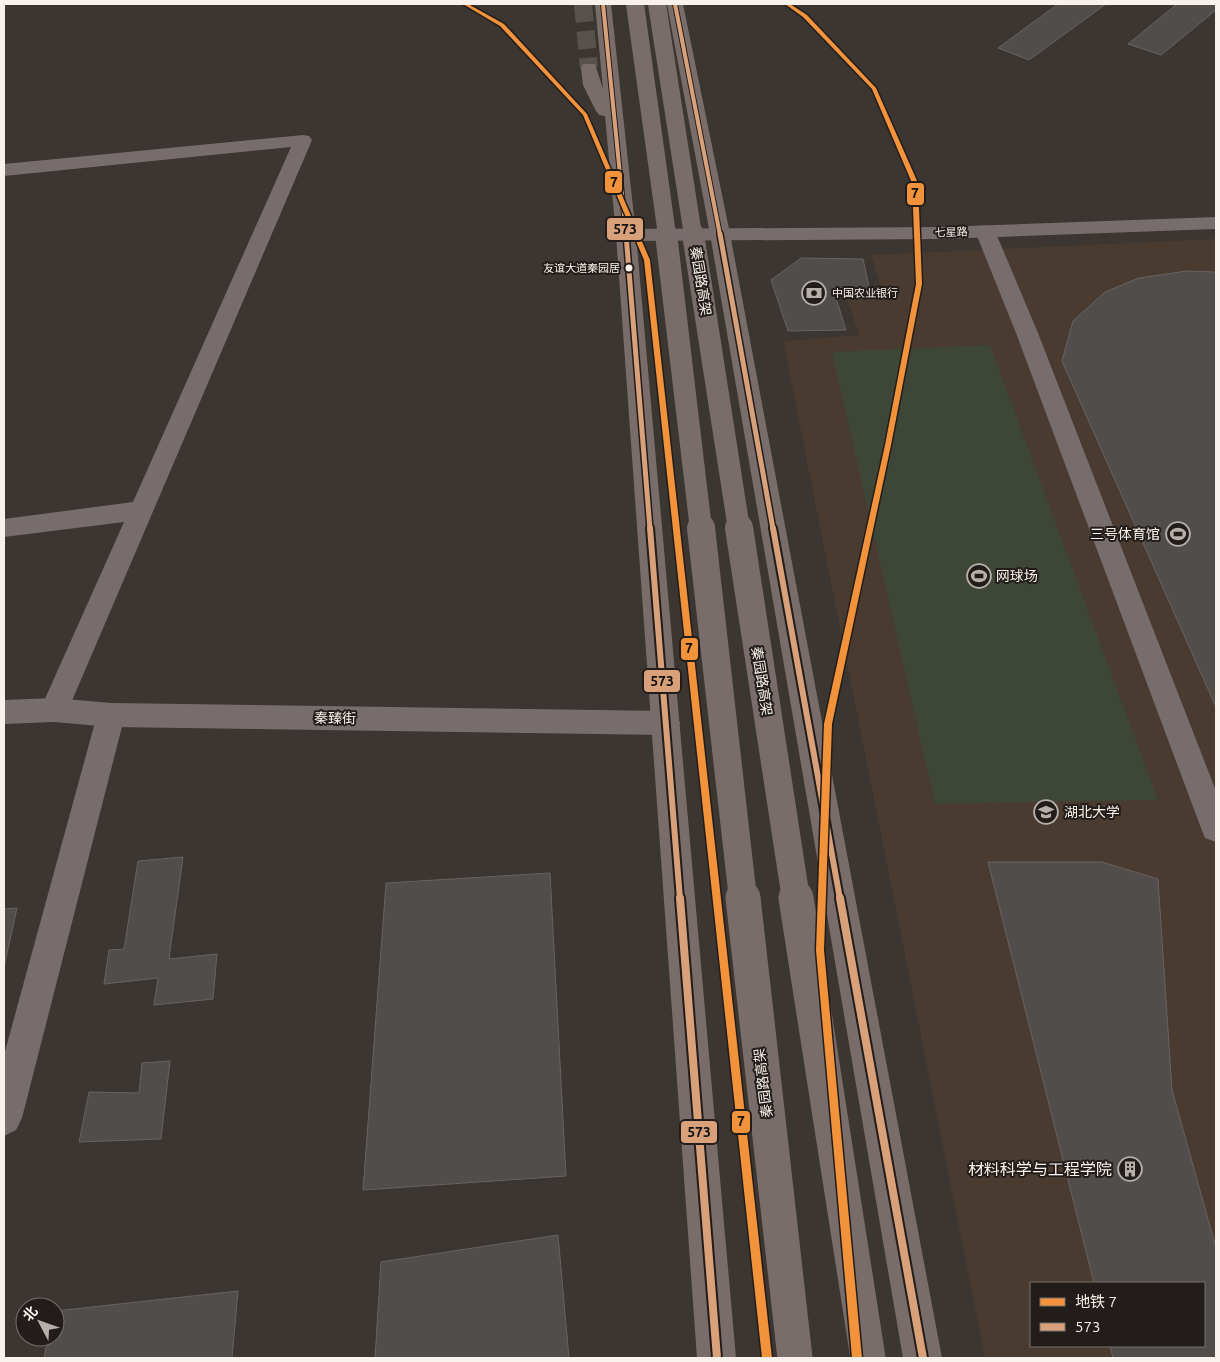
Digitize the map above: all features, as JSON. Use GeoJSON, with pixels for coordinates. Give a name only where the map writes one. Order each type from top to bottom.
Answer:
{"type":"FeatureCollection","features":[{"type":"Feature","properties":{"kind":"main road"},"geometry":{"type":"LineString","coordinates":[[604,4],[614,129],[626,235],[717,1358]]}},
{"type":"Feature","properties":{"kind":"main road","name":"秦园路高架"},"geometry":{"type":"LineString","coordinates":[[635,4],[672,274],[795,1358]]}},
{"type":"Feature","properties":{"kind":"main road","name":"秦园路高架"},"geometry":{"type":"LineString","coordinates":[[658,4],[868,1358]]}},
{"type":"Feature","properties":{"kind":"main road"},"geometry":{"type":"LineString","coordinates":[[675,4],[720,234],[923,1358]]}},
{"type":"Feature","properties":{"kind":"main road"},"geometry":{"type":"LineString","coordinates":[[589,68],[592,85],[614,129]]}},
{"type":"Feature","properties":{"kind":"street"},"geometry":{"type":"LineString","coordinates":[[4,170],[303,140],[54,710]]}},
{"type":"Feature","properties":{"kind":"street","name":"七星路"},"geometry":{"type":"LineString","coordinates":[[626,235],[985,231],[1216,223]]}},
{"type":"Feature","properties":{"kind":"street"},"geometry":{"type":"LineString","coordinates":[[985,231],[1027,333],[1076,466],[1216,828]]}},
{"type":"Feature","properties":{"kind":"street"},"geometry":{"type":"LineString","coordinates":[[4,528],[142,510]]}},
{"type":"Feature","properties":{"kind":"street","name":"秦臻街"},"geometry":{"type":"LineString","coordinates":[[4,712],[54,710],[111,715],[666,723]]}},
{"type":"Feature","properties":{"kind":"street"},"geometry":{"type":"LineString","coordinates":[[4,1118],[111,715]]}},
{"type":"Feature","properties":{"kind":"shaded area","name":"湖北大学"},"geometry":{"type":"Polygon","coordinates":[[[1216,239],[1216,1358],[985,1358],[783,341],[859,335],[846,297],[883,294],[871,255],[1216,239]]]}},
{"type":"Feature","properties":{"kind":"green space","name":"网球场"},"geometry":{"type":"Polygon","coordinates":[[[990,345],[1158,800],[935,804],[832,352],[990,345]]]}},
{"type":"Feature","properties":{"kind":"building"},"geometry":{"type":"Polygon","coordinates":[[[1058,4],[1106,4],[1029,60],[998,48],[1058,4]]]}},
{"type":"Feature","properties":{"kind":"building"},"geometry":{"type":"Polygon","coordinates":[[[1177,4],[1216,4],[1216,10],[1161,55],[1128,44],[1177,4]]]}},
{"type":"Feature","properties":{"kind":"building","name":"中国农业银行"},"geometry":{"type":"Polygon","coordinates":[[[801,258],[863,259],[870,291],[835,295],[846,330],[788,331],[771,280],[801,258]]]}},
{"type":"Feature","properties":{"kind":"building","name":"三号体育馆"},"geometry":{"type":"Polygon","coordinates":[[[1187,271],[1216,272],[1216,707],[1062,361],[1073,321],[1105,292],[1139,278],[1187,271]]]}},
{"type":"Feature","properties":{"kind":"building"},"geometry":{"type":"Polygon","coordinates":[[[183,857],[169,959],[217,954],[213,999],[154,1005],[158,978],[104,984],[109,950],[124,949],[138,861],[183,857]]]}},
{"type":"Feature","properties":{"kind":"building","name":"材料科学与工程学院"},"geometry":{"type":"Polygon","coordinates":[[[988,862],[1102,862],[1158,879],[1172,1090],[1216,1248],[1216,1358],[1113,1358],[1110,1347],[1205,1347],[1205,1282],[1094,1282],[988,862]]]}},
{"type":"Feature","properties":{"kind":"building"},"geometry":{"type":"Polygon","coordinates":[[[550,873],[566,1176],[363,1190],[386,883],[550,873]]]}},
{"type":"Feature","properties":{"kind":"building"},"geometry":{"type":"Polygon","coordinates":[[[17,908],[4,967],[4,909],[17,908]]]}},
{"type":"Feature","properties":{"kind":"building"},"geometry":{"type":"Polygon","coordinates":[[[170,1061],[161,1139],[79,1142],[89,1092],[139,1093],[142,1063],[170,1061]]]}},
{"type":"Feature","properties":{"kind":"building"},"geometry":{"type":"Polygon","coordinates":[[[558,1235],[569,1358],[375,1358],[381,1262],[558,1235]]]}},
{"type":"Feature","properties":{"kind":"building"},"geometry":{"type":"Polygon","coordinates":[[[238,1291],[232,1358],[44,1358],[46,1347],[65,1347],[65,1310],[238,1291]]]}},
{"type":"Feature","properties":{"kind":"tunnel"},"geometry":{"type":"LineString","coordinates":[[583,4],[589,68]]}},
{"type":"Feature","properties":{"kind":"metro line","name":"7"},"geometry":{"type":"LineString","coordinates":[[465,4],[502,25],[585,115],[647,260],[767,1358]]}},
{"type":"Feature","properties":{"kind":"metro line","name":"7"},"geometry":{"type":"LineString","coordinates":[[787,4],[805,16],[874,89],[915,183],[919,284],[888,445],[828,724],[820,950],[857,1358]]}},
{"type":"Feature","properties":{"kind":"transit line","name":"573"},"geometry":{"type":"LineString","coordinates":[[603,4],[626,235],[717,1358]]}},
{"type":"Feature","properties":{"kind":"transit line","name":"573"},"geometry":{"type":"LineString","coordinates":[[675,4],[720,234],[923,1358]]}},
{"type":"Feature","properties":{"kind":"place","name":"友谊大道秦园居"},"geometry":{"type":"Point","coordinates":[629,268]}},
{"type":"Feature","properties":{"kind":"place","name":"中国农业银行"},"geometry":{"type":"Point","coordinates":[814,293]}},
{"type":"Feature","properties":{"kind":"place","name":"三号体育馆"},"geometry":{"type":"Point","coordinates":[1178,534]}},
{"type":"Feature","properties":{"kind":"place","name":"网球场"},"geometry":{"type":"Point","coordinates":[979,576]}},
{"type":"Feature","properties":{"kind":"place","name":"湖北大学"},"geometry":{"type":"Point","coordinates":[1046,812]}},
{"type":"Feature","properties":{"kind":"place","name":"材料科学与工程学院"},"geometry":{"type":"Point","coordinates":[1130,1169]}}]}
